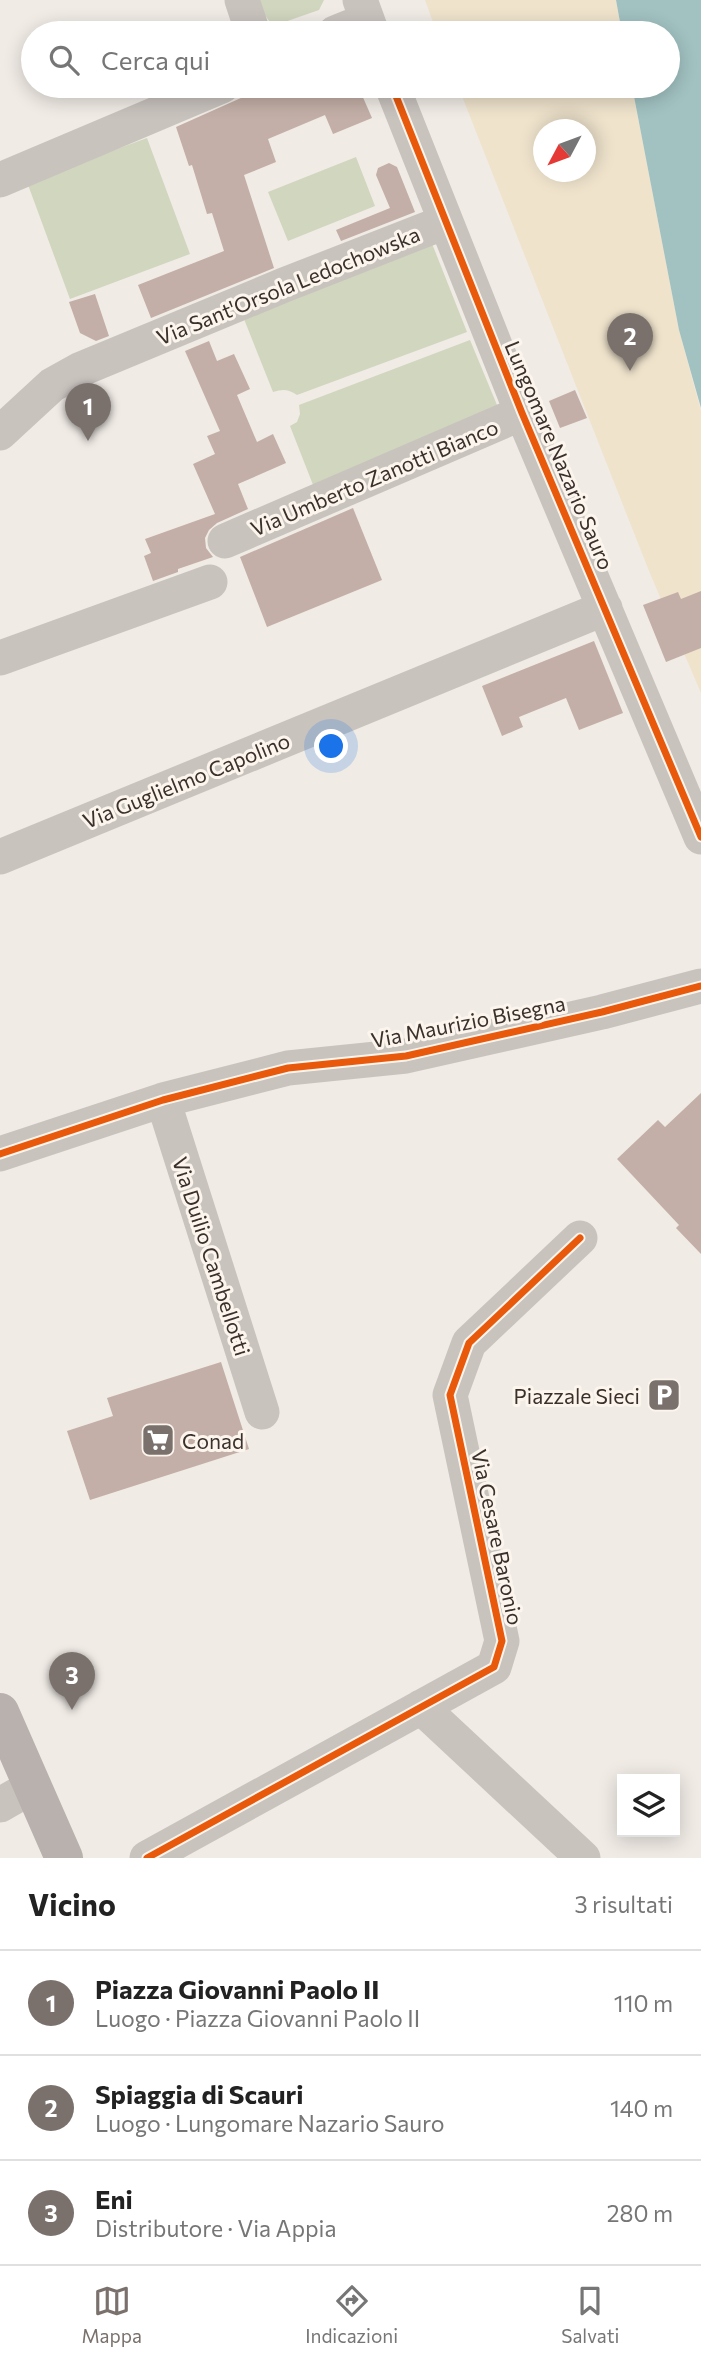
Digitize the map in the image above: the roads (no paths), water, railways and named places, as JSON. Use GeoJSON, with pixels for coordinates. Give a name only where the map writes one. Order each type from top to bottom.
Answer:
{"type":"FeatureCollection","features":[{"type":"Feature","properties":{"kind":"main road"},"geometry":{"type":"LineString","coordinates":[[0,1712],[64,1858]]}},
{"type":"Feature","properties":{"kind":"street"},"geometry":{"type":"LineString","coordinates":[[242,0],[249,21]]}},
{"type":"Feature","properties":{"kind":"street"},"geometry":{"type":"LineString","coordinates":[[0,180],[194,98]]}},
{"type":"Feature","properties":{"kind":"street","name":"Lungomare Nazario Sauro"},"geometry":{"type":"LineString","coordinates":[[396,98],[522,413],[701,837]]}},
{"type":"Feature","properties":{"kind":"street","name":"Via Sant'Orsola Ledochowska"},"geometry":{"type":"LineString","coordinates":[[0,433],[52,385],[79,370],[445,222]]}},
{"type":"Feature","properties":{"kind":"street","name":"Via Umberto Zanotti Bianco"},"geometry":{"type":"LineString","coordinates":[[225,541],[522,413]]}},
{"type":"Feature","properties":{"kind":"street"},"geometry":{"type":"LineString","coordinates":[[0,658],[210,582]]}},
{"type":"Feature","properties":{"kind":"street","name":"Via Guglielmo Capolino"},"geometry":{"type":"LineString","coordinates":[[0,857],[605,607]]}},
{"type":"Feature","properties":{"kind":"street","name":"Via Maurizio Bisegna"},"geometry":{"type":"LineString","coordinates":[[0,1154],[163,1100],[288,1068],[406,1055],[602,1012],[701,986]]}},
{"type":"Feature","properties":{"kind":"street","name":"Via Duilio Cambellotti"},"geometry":{"type":"LineString","coordinates":[[163,1100],[262,1412]]}},
{"type":"Feature","properties":{"kind":"street","name":"Via Cesare Baronio"},"geometry":{"type":"LineString","coordinates":[[147,1858],[494,1667],[502,1641],[450,1395],[469,1343],[580,1238]]}},
{"type":"Feature","properties":{"kind":"street"},"geometry":{"type":"LineString","coordinates":[[421,1707],[583,1858]]}},
{"type":"Feature","properties":{"kind":"street"},"geometry":{"type":"LineString","coordinates":[[0,1805],[33,1786]]}},
{"type":"Feature","properties":{"kind":"water"},"geometry":{"type":"Polygon","coordinates":[[[616,0],[701,0],[701,408],[679,330],[634,98],[680,98],[680,21],[620,21],[616,0]]]}},
{"type":"Feature","properties":{"kind":"place","name":"Spiaggia di Scauri"},"geometry":{"type":"Point","coordinates":[630,371]}},
{"type":"Feature","properties":{"kind":"place","name":"Piazza Giovanni Paolo II"},"geometry":{"type":"Point","coordinates":[88,441]}},
{"type":"Feature","properties":{"kind":"place","name":"Piazzale Sieci"},"geometry":{"type":"Point","coordinates":[664,1395]}},
{"type":"Feature","properties":{"kind":"place","name":"Conad"},"geometry":{"type":"Point","coordinates":[158,1440]}},
{"type":"Feature","properties":{"kind":"place","name":"Eni"},"geometry":{"type":"Point","coordinates":[72,1710]}}]}
